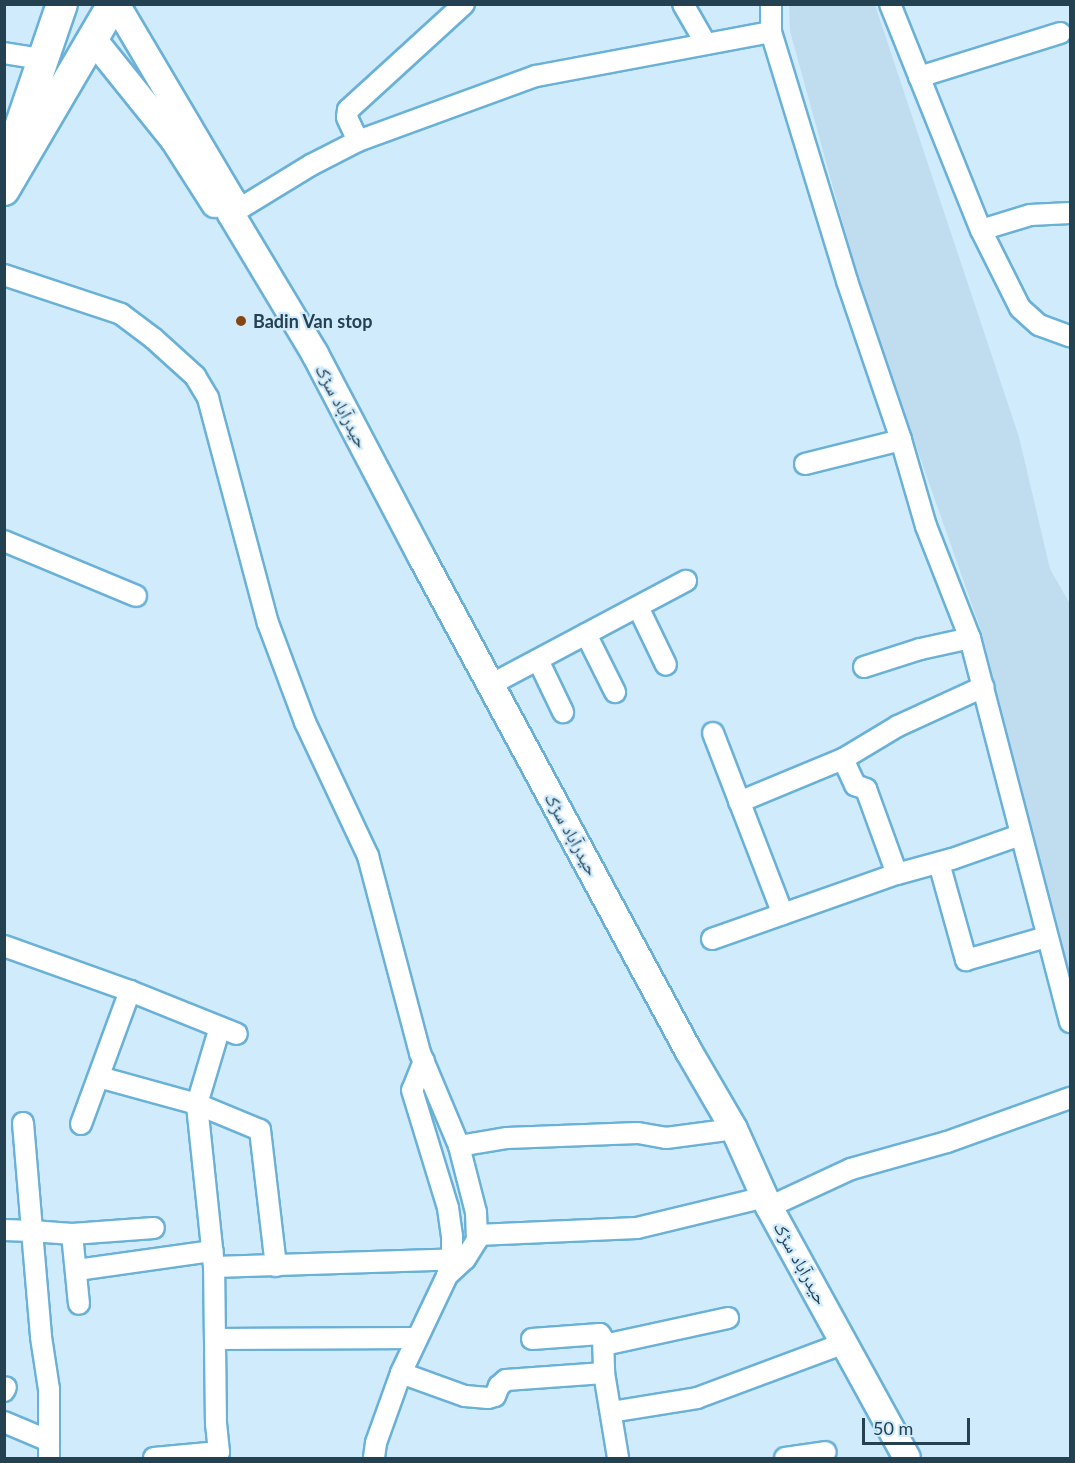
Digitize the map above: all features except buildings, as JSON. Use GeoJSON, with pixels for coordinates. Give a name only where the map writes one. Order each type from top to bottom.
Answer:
{"type":"FeatureCollection","features":[{"type":"Feature","properties":{"kind":"highway"},"geometry":{"type":"LineString","coordinates":[[4,173],[62,4]]}},
{"type":"Feature","properties":{"kind":"highway","name":"حیدرآباد سڑک"},"geometry":{"type":"LineString","coordinates":[[74,4],[92,38]]}},
{"type":"Feature","properties":{"kind":"highway"},"geometry":{"type":"LineString","coordinates":[[4,190],[92,38],[115,4]]}},
{"type":"Feature","properties":{"kind":"main road","name":"حیدرآباد سڑک"},"geometry":{"type":"LineString","coordinates":[[115,4],[232,200],[231,214],[315,354],[490,685],[688,1050],[734,1129],[767,1202],[907,1458]]}},
{"type":"Feature","properties":{"kind":"main road","name":"حیدرآباد سڑک"},"geometry":{"type":"LineString","coordinates":[[92,38],[174,140],[222,214],[231,214]]}},
{"type":"Feature","properties":{"kind":"street"},"geometry":{"type":"LineString","coordinates":[[358,141],[347,117],[348,110],[464,4]]}},
{"type":"Feature","properties":{"kind":"street"},"geometry":{"type":"LineString","coordinates":[[683,4],[706,44]]}},
{"type":"Feature","properties":{"kind":"street"},"geometry":{"type":"LineString","coordinates":[[771,4],[771,32],[847,281],[901,440],[926,526],[970,638],[1071,1022]]}},
{"type":"Feature","properties":{"kind":"street"},"geometry":{"type":"LineString","coordinates":[[890,4],[981,230],[1020,308],[1039,325],[1071,336]]}},
{"type":"Feature","properties":{"kind":"street"},"geometry":{"type":"LineString","coordinates":[[231,214],[311,165],[358,141],[536,76],[771,32]]}},
{"type":"Feature","properties":{"kind":"street"},"geometry":{"type":"LineString","coordinates":[[919,77],[1060,33]]}},
{"type":"Feature","properties":{"kind":"street"},"geometry":{"type":"LineString","coordinates":[[4,53],[42,59]]}},
{"type":"Feature","properties":{"kind":"street"},"geometry":{"type":"LineString","coordinates":[[981,230],[1030,215],[1071,213]]}},
{"type":"Feature","properties":{"kind":"street"},"geometry":{"type":"LineString","coordinates":[[4,275],[122,314],[195,376],[208,398],[268,622],[305,722],[368,856],[424,1061],[459,1146],[476,1212],[477,1240],[454,1265],[417,1338],[401,1373],[376,1443],[374,1458]]}},
{"type":"Feature","properties":{"kind":"street"},"geometry":{"type":"LineString","coordinates":[[805,464],[901,440]]}},
{"type":"Feature","properties":{"kind":"street"},"geometry":{"type":"LineString","coordinates":[[4,541],[136,596]]}},
{"type":"Feature","properties":{"kind":"street"},"geometry":{"type":"LineString","coordinates":[[490,685],[687,581]]}},
{"type":"Feature","properties":{"kind":"street"},"geometry":{"type":"LineString","coordinates":[[638,607],[666,665]]}},
{"type":"Feature","properties":{"kind":"street"},"geometry":{"type":"LineString","coordinates":[[586,634],[615,692]]}},
{"type":"Feature","properties":{"kind":"street"},"geometry":{"type":"LineString","coordinates":[[864,667],[920,649],[970,638]]}},
{"type":"Feature","properties":{"kind":"street"},"geometry":{"type":"LineString","coordinates":[[537,660],[563,712]]}},
{"type":"Feature","properties":{"kind":"street"},"geometry":{"type":"LineString","coordinates":[[739,802],[843,759],[898,726],[983,687]]}},
{"type":"Feature","properties":{"kind":"street"},"geometry":{"type":"LineString","coordinates":[[714,733],[783,914]]}},
{"type":"Feature","properties":{"kind":"street"},"geometry":{"type":"LineString","coordinates":[[843,759],[855,785],[866,789],[897,874]]}},
{"type":"Feature","properties":{"kind":"street"},"geometry":{"type":"LineString","coordinates":[[712,939],[897,874],[939,863],[1020,835]]}},
{"type":"Feature","properties":{"kind":"street"},"geometry":{"type":"LineString","coordinates":[[939,863],[966,960],[1047,937]]}},
{"type":"Feature","properties":{"kind":"street"},"geometry":{"type":"LineString","coordinates":[[4,946],[130,991],[228,1030],[197,1104],[213,1259],[217,1455],[154,1458]]}},
{"type":"Feature","properties":{"kind":"street"},"geometry":{"type":"LineString","coordinates":[[81,1124],[130,991]]}},
{"type":"Feature","properties":{"kind":"street"},"geometry":{"type":"LineString","coordinates":[[424,1061],[412,1090],[446,1199],[454,1265]]}},
{"type":"Feature","properties":{"kind":"street"},"geometry":{"type":"LineString","coordinates":[[99,1077],[197,1104],[260,1130],[276,1266]]}},
{"type":"Feature","properties":{"kind":"street"},"geometry":{"type":"LineString","coordinates":[[477,1235],[637,1228],[767,1202],[851,1169],[947,1142],[1071,1098]]}},
{"type":"Feature","properties":{"kind":"street"},"geometry":{"type":"LineString","coordinates":[[23,1123],[41,1337],[49,1389],[49,1450]]}},
{"type":"Feature","properties":{"kind":"street"},"geometry":{"type":"LineString","coordinates":[[459,1146],[507,1138],[638,1133],[666,1138],[734,1129]]}},
{"type":"Feature","properties":{"kind":"street"},"geometry":{"type":"LineString","coordinates":[[4,1230],[72,1234],[154,1228]]}},
{"type":"Feature","properties":{"kind":"street"},"geometry":{"type":"LineString","coordinates":[[72,1234],[80,1304]]}},
{"type":"Feature","properties":{"kind":"street"},"geometry":{"type":"LineString","coordinates":[[77,1270],[213,1259],[276,1266],[454,1265]]}},
{"type":"Feature","properties":{"kind":"street"},"geometry":{"type":"LineString","coordinates":[[604,1345],[728,1318]]}},
{"type":"Feature","properties":{"kind":"street"},"geometry":{"type":"LineString","coordinates":[[532,1339],[600,1334],[604,1345],[604,1373],[618,1458]]}},
{"type":"Feature","properties":{"kind":"street"},"geometry":{"type":"LineString","coordinates":[[215,1339],[417,1338]]}},
{"type":"Feature","properties":{"kind":"street"},"geometry":{"type":"LineString","coordinates":[[611,1412],[697,1398],[845,1343]]}},
{"type":"Feature","properties":{"kind":"street"},"geometry":{"type":"LineString","coordinates":[[401,1373],[465,1396],[488,1398],[495,1396],[499,1386],[506,1380],[604,1373]]}},
{"type":"Feature","properties":{"kind":"street"},"geometry":{"type":"LineString","coordinates":[[4,1422],[49,1450]]}},
{"type":"Feature","properties":{"kind":"street"},"geometry":{"type":"LineString","coordinates":[[785,1458],[826,1452]]}},
{"type":"Feature","properties":{"kind":"shaded area"},"geometry":{"type":"Polygon","coordinates":[[[789,5],[875,5],[1019,437],[1050,569],[1070,604],[1070,979],[1020,803],[982,633],[863,296],[790,31],[789,5]]]}},
{"type":"Feature","properties":{"kind":"place","name":"Badin Van stop"},"geometry":{"type":"Point","coordinates":[241,321]}}]}
